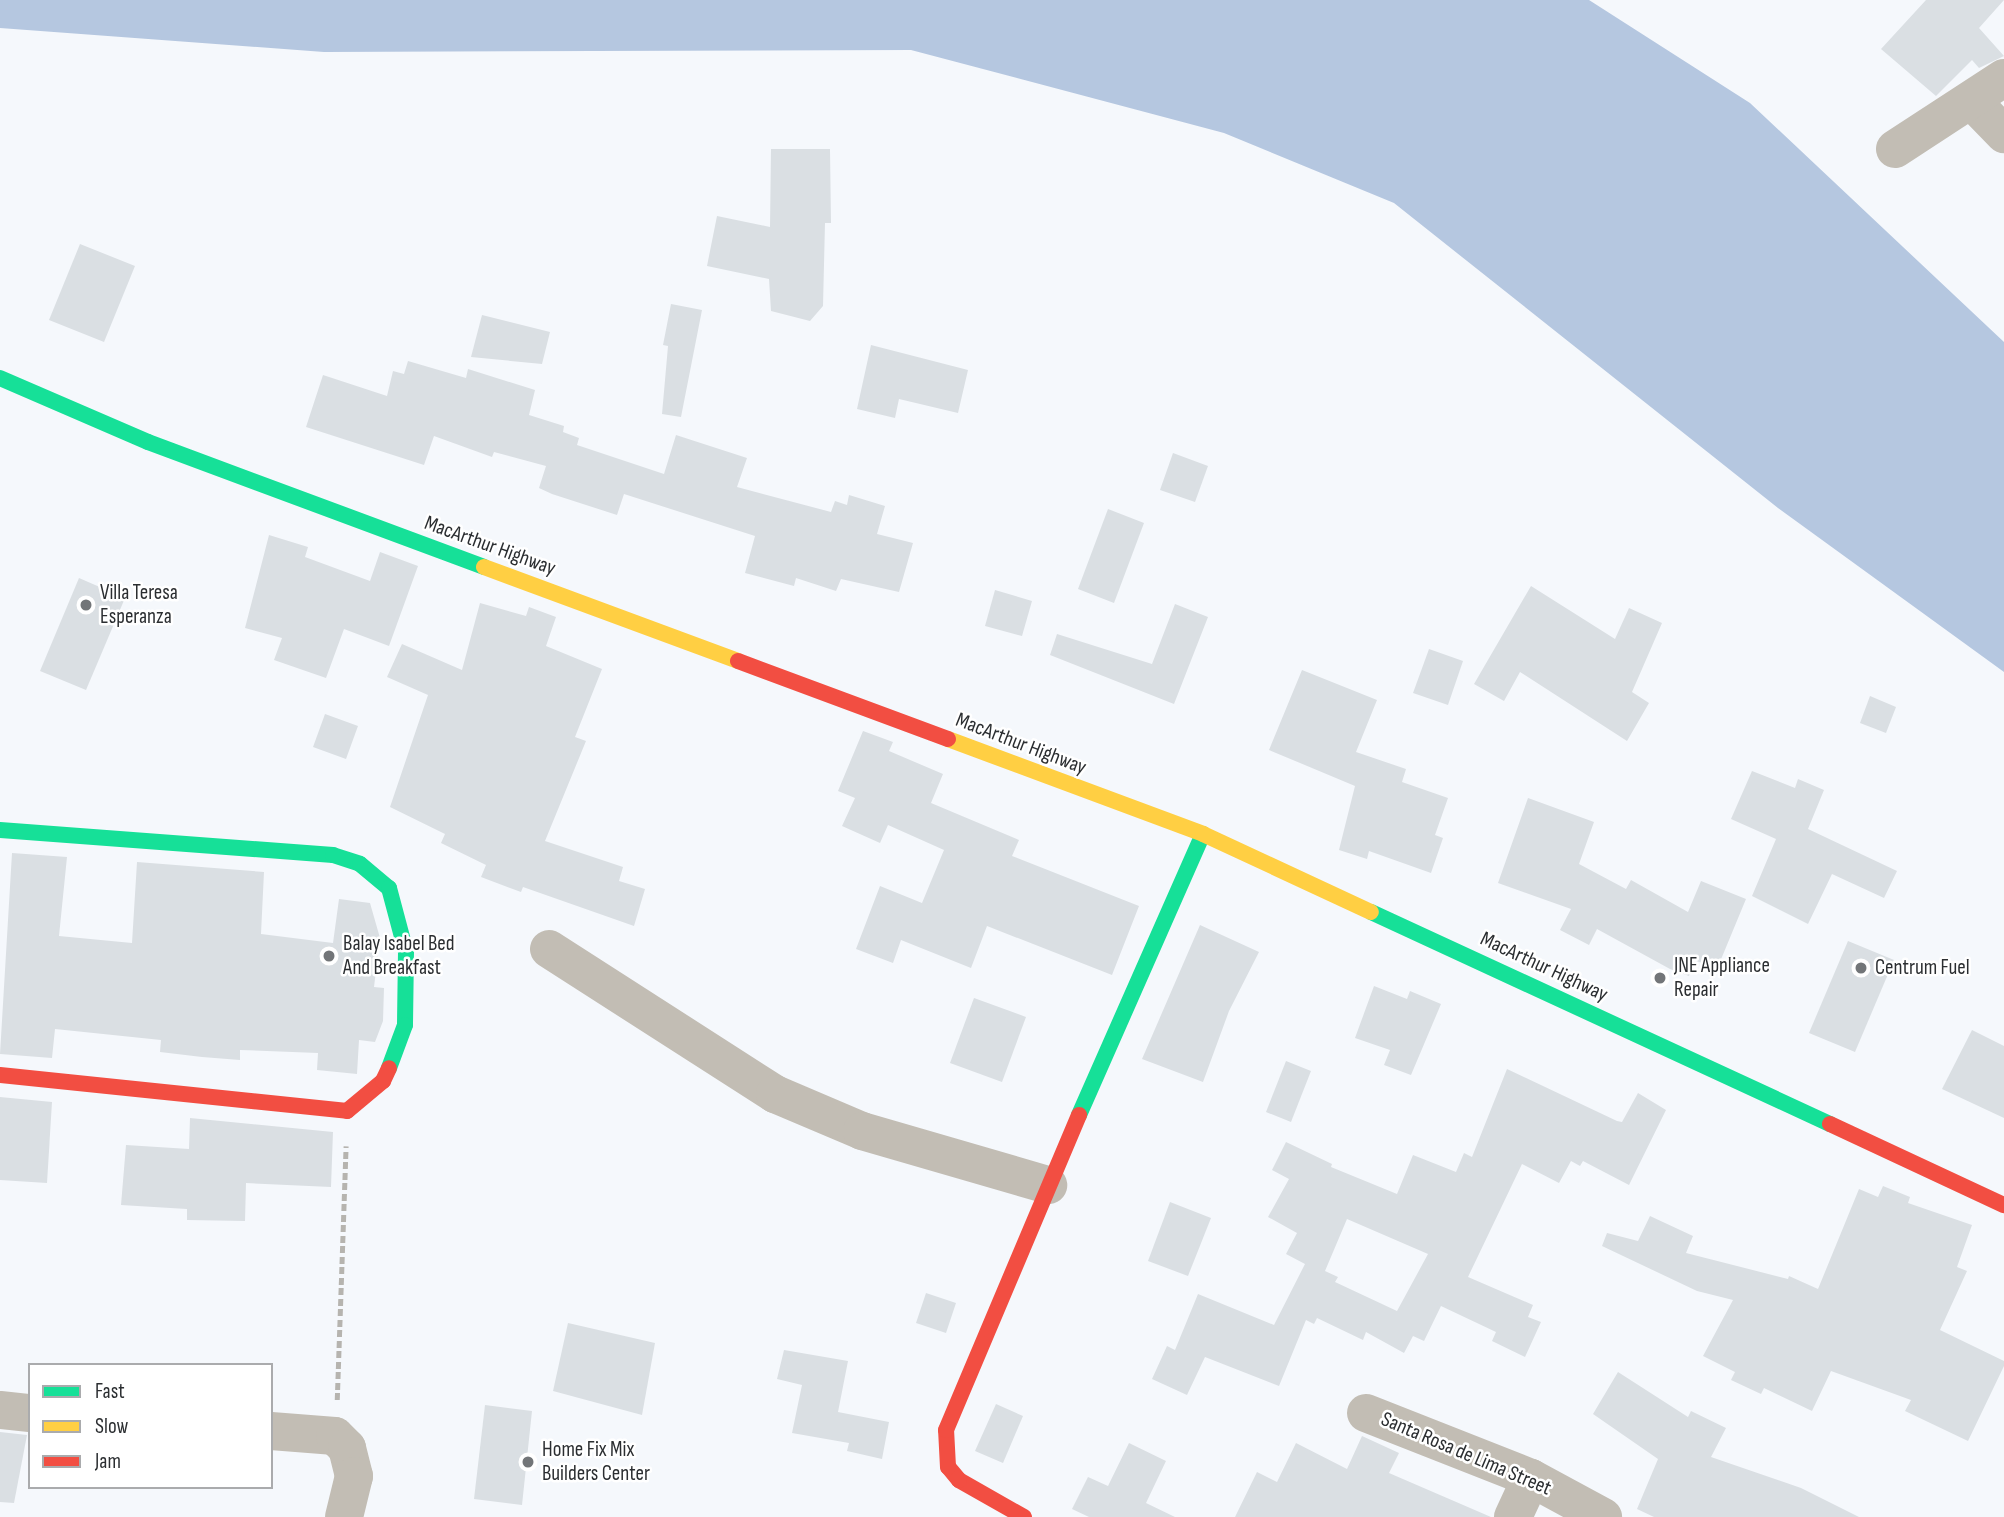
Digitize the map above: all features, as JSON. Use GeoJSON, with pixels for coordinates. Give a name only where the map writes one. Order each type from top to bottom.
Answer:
{"type":"FeatureCollection","features":[{"type":"Feature","properties":{"kind":"main road","name":"MacArthur Highway"},"geometry":{"type":"LineString","coordinates":[[0,378],[148,442],[1203,834],[2004,1205]]}},
{"type":"Feature","properties":{"kind":"main road"},"geometry":{"type":"LineString","coordinates":[[0,830],[333,855],[373,874],[389,888],[400,918],[407,953],[404,1025],[383,1081],[347,1111],[0,1075]]}},
{"type":"Feature","properties":{"kind":"main road"},"geometry":{"type":"LineString","coordinates":[[1024,1517],[959,1480],[948,1467],[946,1430],[1048,1185],[1203,834]]}},
{"type":"Feature","properties":{"kind":"street"},"geometry":{"type":"LineString","coordinates":[[1895,149],[1973,102],[2004,78]]}},
{"type":"Feature","properties":{"kind":"street"},"geometry":{"type":"LineString","coordinates":[[1973,102],[2004,134]]}},
{"type":"Feature","properties":{"kind":"street"},"geometry":{"type":"LineString","coordinates":[[549,949],[775,1094],[862,1131],[1048,1185]]}},
{"type":"Feature","properties":{"kind":"street"},"geometry":{"type":"LineString","coordinates":[[0,1410],[28,1413]]}},
{"type":"Feature","properties":{"kind":"street","name":"Santa Rosa de Lima Street"},"geometry":{"type":"LineString","coordinates":[[1366,1413],[1531,1478],[1604,1517]]}},
{"type":"Feature","properties":{"kind":"street"},"geometry":{"type":"LineString","coordinates":[[273,1431],[335,1436],[353,1462],[354,1476],[344,1517]]}},
{"type":"Feature","properties":{"kind":"street"},"geometry":{"type":"LineString","coordinates":[[1513,1517],[1531,1478]]}},
{"type":"Feature","properties":{"kind":"path"},"geometry":{"type":"LineString","coordinates":[[335,1436],[347,1111]]}},
{"type":"Feature","properties":{"kind":"water"},"geometry":{"type":"Polygon","coordinates":[[[0,0],[1589,0],[1750,103],[2004,342],[2004,672],[1778,508],[1394,203],[1224,133],[911,50],[324,52],[0,28],[0,0]]]}},
{"type":"Feature","properties":{"kind":"building"},"geometry":{"type":"Polygon","coordinates":[[[1926,0],[2004,0],[1979,28],[2004,56],[1979,68],[1972,60],[1936,96],[1881,49],[1926,0]]]}},
{"type":"Feature","properties":{"kind":"building"},"geometry":{"type":"Polygon","coordinates":[[[771,149],[830,149],[831,223],[825,223],[823,306],[810,321],[771,311],[769,279],[707,266],[717,216],[770,227],[771,149]]]}},
{"type":"Feature","properties":{"kind":"building"},"geometry":{"type":"Polygon","coordinates":[[[80,244],[135,266],[104,342],[49,320],[80,244]]]}},
{"type":"Feature","properties":{"kind":"building"},"geometry":{"type":"Polygon","coordinates":[[[671,304],[702,310],[681,417],[662,414],[668,346],[663,345],[671,304]]]}},
{"type":"Feature","properties":{"kind":"building"},"geometry":{"type":"Polygon","coordinates":[[[482,315],[550,332],[542,364],[471,357],[482,315]]]}},
{"type":"Feature","properties":{"kind":"building"},"geometry":{"type":"Polygon","coordinates":[[[871,345],[968,370],[958,413],[899,399],[895,418],[857,409],[871,345]]]}},
{"type":"Feature","properties":{"kind":"building"},"geometry":{"type":"Polygon","coordinates":[[[408,361],[466,378],[468,369],[535,390],[529,415],[564,426],[563,432],[579,438],[577,445],[664,474],[676,435],[747,458],[737,487],[831,512],[835,501],[847,505],[849,495],[885,506],[877,534],[913,543],[899,592],[841,579],[836,591],[796,578],[794,586],[745,573],[755,536],[624,494],[617,515],[552,494],[539,488],[546,466],[494,452],[492,457],[434,436],[424,465],[306,427],[323,375],[387,396],[393,371],[404,374],[408,361]]]}},
{"type":"Feature","properties":{"kind":"building"},"geometry":{"type":"Polygon","coordinates":[[[1173,453],[1208,466],[1195,502],[1160,490],[1173,453]]]}},
{"type":"Feature","properties":{"kind":"building"},"geometry":{"type":"Polygon","coordinates":[[[1108,509],[1144,523],[1114,603],[1078,589],[1108,509]]]}},
{"type":"Feature","properties":{"kind":"building"},"geometry":{"type":"Polygon","coordinates":[[[269,535],[308,547],[305,557],[370,581],[380,552],[418,566],[389,646],[344,629],[326,678],[274,660],[282,638],[245,628],[269,535]]]}},
{"type":"Feature","properties":{"kind":"building"},"geometry":{"type":"Polygon","coordinates":[[[79,578],[125,598],[86,690],[40,671],[79,578]]]}},
{"type":"Feature","properties":{"kind":"building"},"geometry":{"type":"Polygon","coordinates":[[[1531,586],[1615,639],[1629,608],[1662,623],[1632,692],[1649,703],[1627,741],[1520,672],[1504,701],[1474,684],[1531,586]]]}},
{"type":"Feature","properties":{"kind":"building"},"geometry":{"type":"Polygon","coordinates":[[[995,590],[1032,601],[1022,636],[985,626],[995,590]]]}},
{"type":"Feature","properties":{"kind":"building"},"geometry":{"type":"Polygon","coordinates":[[[480,603],[526,616],[529,607],[556,617],[546,646],[602,669],[575,737],[586,741],[545,841],[623,867],[619,881],[645,889],[634,926],[523,887],[521,892],[481,877],[486,865],[441,843],[445,834],[390,807],[428,695],[387,677],[402,644],[462,670],[480,603]]]}},
{"type":"Feature","properties":{"kind":"building"},"geometry":{"type":"Polygon","coordinates":[[[1175,604],[1208,617],[1174,704],[1050,655],[1057,634],[1152,664],[1175,604]]]}},
{"type":"Feature","properties":{"kind":"building"},"geometry":{"type":"Polygon","coordinates":[[[1429,649],[1463,661],[1448,705],[1413,693],[1429,649]]]}},
{"type":"Feature","properties":{"kind":"building"},"geometry":{"type":"Polygon","coordinates":[[[1302,670],[1377,700],[1356,752],[1406,769],[1402,782],[1448,798],[1435,835],[1443,838],[1431,873],[1369,851],[1367,859],[1339,850],[1355,786],[1269,750],[1302,670]]]}},
{"type":"Feature","properties":{"kind":"building"},"geometry":{"type":"Polygon","coordinates":[[[1870,696],[1896,707],[1886,733],[1860,723],[1870,696]]]}},
{"type":"Feature","properties":{"kind":"building"},"geometry":{"type":"Polygon","coordinates":[[[325,714],[358,726],[346,759],[313,747],[325,714]]]}},
{"type":"Feature","properties":{"kind":"building"},"geometry":{"type":"Polygon","coordinates":[[[863,731],[893,742],[889,751],[943,774],[931,803],[1019,840],[1012,856],[1139,906],[1112,975],[987,926],[971,968],[901,940],[893,963],[856,949],[880,886],[922,903],[944,850],[888,825],[880,843],[842,826],[855,798],[838,791],[863,731]]]}},
{"type":"Feature","properties":{"kind":"building"},"geometry":{"type":"Polygon","coordinates":[[[1752,771],[1795,788],[1798,779],[1824,790],[1808,829],[1897,871],[1884,898],[1832,874],[1808,924],[1752,896],[1776,839],[1731,819],[1752,771]]]}},
{"type":"Feature","properties":{"kind":"building"},"geometry":{"type":"Polygon","coordinates":[[[1528,798],[1594,822],[1579,864],[1626,889],[1631,880],[1688,912],[1701,881],[1746,899],[1717,969],[1694,960],[1689,976],[1670,969],[1597,929],[1589,945],[1560,930],[1571,909],[1498,883],[1528,798]]]}},
{"type":"Feature","properties":{"kind":"building"},"geometry":{"type":"Polygon","coordinates":[[[12,853],[67,857],[59,936],[132,943],[137,862],[264,872],[261,934],[333,943],[339,899],[370,903],[380,938],[374,987],[384,988],[383,1021],[375,1042],[359,1040],[357,1074],[317,1070],[318,1053],[240,1050],[240,1060],[202,1057],[160,1052],[161,1040],[55,1029],[52,1058],[0,1054],[12,853]]]}},
{"type":"Feature","properties":{"kind":"building"},"geometry":{"type":"Polygon","coordinates":[[[1200,925],[1259,952],[1229,1011],[1203,1082],[1142,1059],[1200,925]]]}},
{"type":"Feature","properties":{"kind":"building"},"geometry":{"type":"Polygon","coordinates":[[[1848,941],[1894,960],[1855,1052],[1809,1033],[1848,941]]]}},
{"type":"Feature","properties":{"kind":"building"},"geometry":{"type":"Polygon","coordinates":[[[1374,986],[1407,999],[1410,991],[1441,1004],[1411,1075],[1384,1065],[1390,1050],[1355,1038],[1374,986]]]}},
{"type":"Feature","properties":{"kind":"building"},"geometry":{"type":"Polygon","coordinates":[[[974,998],[1026,1017],[1002,1082],[950,1063],[974,998]]]}},
{"type":"Feature","properties":{"kind":"building"},"geometry":{"type":"Polygon","coordinates":[[[1972,1030],[2004,1046],[2004,1118],[1942,1089],[1972,1030]]]}},
{"type":"Feature","properties":{"kind":"building"},"geometry":{"type":"Polygon","coordinates":[[[1286,1061],[1311,1071],[1291,1122],[1266,1112],[1286,1061]]]}},
{"type":"Feature","properties":{"kind":"building"},"geometry":{"type":"Polygon","coordinates":[[[1507,1069],[1617,1121],[1622,1122],[1638,1093],[1666,1110],[1629,1185],[1583,1161],[1580,1166],[1571,1161],[1559,1183],[1522,1164],[1468,1277],[1533,1305],[1528,1317],[1541,1322],[1525,1357],[1492,1341],[1496,1332],[1441,1306],[1424,1341],[1413,1336],[1404,1353],[1366,1332],[1363,1340],[1317,1318],[1314,1324],[1306,1320],[1279,1386],[1205,1357],[1187,1395],[1152,1379],[1167,1346],[1175,1350],[1198,1294],[1274,1325],[1305,1264],[1286,1254],[1297,1233],[1268,1217],[1289,1179],[1272,1170],[1286,1142],[1332,1164],[1331,1167],[1397,1194],[1413,1155],[1456,1172],[1464,1153],[1472,1157],[1507,1069]],[[1347,1219],[1325,1271],[1338,1277],[1335,1282],[1397,1311],[1428,1254],[1347,1219]]]}},
{"type":"Feature","properties":{"kind":"building"},"geometry":{"type":"Polygon","coordinates":[[[0,1097],[52,1102],[47,1183],[0,1180],[0,1097]]]}},
{"type":"Feature","properties":{"kind":"building"},"geometry":{"type":"Polygon","coordinates":[[[190,1118],[333,1132],[331,1187],[246,1183],[245,1221],[187,1220],[187,1209],[121,1205],[126,1145],[189,1149],[190,1118]]]}},
{"type":"Feature","properties":{"kind":"building"},"geometry":{"type":"Polygon","coordinates":[[[1883,1186],[1910,1197],[1908,1203],[1972,1225],[1957,1267],[1967,1271],[1940,1330],[2004,1361],[2004,1366],[1968,1441],[1905,1411],[1911,1400],[1831,1371],[1812,1411],[1764,1388],[1761,1394],[1731,1380],[1735,1372],[1703,1356],[1733,1300],[1697,1291],[1602,1246],[1607,1233],[1638,1241],[1650,1216],[1693,1236],[1686,1253],[1788,1279],[1789,1276],[1818,1289],[1859,1189],[1878,1197],[1883,1186]]]}},
{"type":"Feature","properties":{"kind":"building"},"geometry":{"type":"Polygon","coordinates":[[[1170,1202],[1211,1218],[1188,1276],[1148,1261],[1170,1202]]]}},
{"type":"Feature","properties":{"kind":"building"},"geometry":{"type":"Polygon","coordinates":[[[926,1293],[956,1303],[946,1333],[916,1323],[926,1293]]]}},
{"type":"Feature","properties":{"kind":"building"},"geometry":{"type":"Polygon","coordinates":[[[568,1323],[655,1343],[642,1415],[553,1391],[568,1323]]]}},
{"type":"Feature","properties":{"kind":"building"},"geometry":{"type":"Polygon","coordinates":[[[784,1350],[848,1361],[838,1412],[889,1422],[882,1459],[847,1451],[849,1443],[792,1433],[802,1385],[777,1379],[784,1350]]]}},
{"type":"Feature","properties":{"kind":"building"},"geometry":{"type":"Polygon","coordinates":[[[1618,1372],[1688,1417],[1691,1411],[1726,1428],[1711,1457],[1801,1488],[1859,1517],[1654,1517],[1637,1509],[1658,1459],[1593,1414],[1618,1372]]]}},
{"type":"Feature","properties":{"kind":"building"},"geometry":{"type":"Polygon","coordinates":[[[996,1404],[1023,1416],[1003,1463],[975,1451],[996,1404]]]}},
{"type":"Feature","properties":{"kind":"building"},"geometry":{"type":"Polygon","coordinates":[[[485,1405],[532,1411],[522,1505],[474,1499],[485,1405]]]}},
{"type":"Feature","properties":{"kind":"building"},"geometry":{"type":"Polygon","coordinates":[[[0,1432],[27,1435],[14,1503],[0,1502],[0,1432]]]}},
{"type":"Feature","properties":{"kind":"building"},"geometry":{"type":"Polygon","coordinates":[[[1362,1436],[1399,1453],[1389,1473],[1491,1517],[1235,1517],[1257,1472],[1277,1482],[1296,1443],[1347,1469],[1362,1436]]]}},
{"type":"Feature","properties":{"kind":"building"},"geometry":{"type":"Polygon","coordinates":[[[1129,1443],[1166,1461],[1146,1503],[1175,1517],[1089,1517],[1072,1509],[1088,1477],[1108,1486],[1129,1443]]]}},
{"type":"Feature","properties":{"kind":"traffic: fast"},"geometry":{"type":"LineString","coordinates":[[0,378],[148,442],[484,567]]}},
{"type":"Feature","properties":{"kind":"traffic: fast"},"geometry":{"type":"LineString","coordinates":[[0,830],[333,855],[360,864],[389,888],[406,952],[405,1025],[389,1068]]}},
{"type":"Feature","properties":{"kind":"traffic: fast"},"geometry":{"type":"LineString","coordinates":[[1079,1115],[1203,834]]}},
{"type":"Feature","properties":{"kind":"traffic: fast"},"geometry":{"type":"LineString","coordinates":[[1371,912],[1830,1124]]}},
{"type":"Feature","properties":{"kind":"traffic: slow"},"geometry":{"type":"LineString","coordinates":[[484,567],[738,661]]}},
{"type":"Feature","properties":{"kind":"traffic: slow"},"geometry":{"type":"LineString","coordinates":[[948,739],[1203,834],[1371,912]]}},
{"type":"Feature","properties":{"kind":"traffic: jam"},"geometry":{"type":"LineString","coordinates":[[738,661],[948,739]]}},
{"type":"Feature","properties":{"kind":"traffic: jam"},"geometry":{"type":"LineString","coordinates":[[0,1075],[347,1111],[383,1081],[389,1068]]}},
{"type":"Feature","properties":{"kind":"traffic: jam"},"geometry":{"type":"LineString","coordinates":[[1024,1517],[959,1480],[948,1467],[946,1430],[1079,1115]]}},
{"type":"Feature","properties":{"kind":"traffic: jam"},"geometry":{"type":"LineString","coordinates":[[1830,1124],[2004,1205]]}},
{"type":"Feature","properties":{"kind":"place","name":"Villa Teresa Esperanza"},"geometry":{"type":"Point","coordinates":[86,605]}},
{"type":"Feature","properties":{"kind":"place","name":"Balay Isabel Bed And Breakfast"},"geometry":{"type":"Point","coordinates":[329,956]}},
{"type":"Feature","properties":{"kind":"place","name":"Centrum Fuel"},"geometry":{"type":"Point","coordinates":[1861,968]}},
{"type":"Feature","properties":{"kind":"place","name":"JNE Appliance Repair"},"geometry":{"type":"Point","coordinates":[1660,978]}},
{"type":"Feature","properties":{"kind":"place","name":"Home Fix Mix Builders Center"},"geometry":{"type":"Point","coordinates":[528,1462]}}]}
